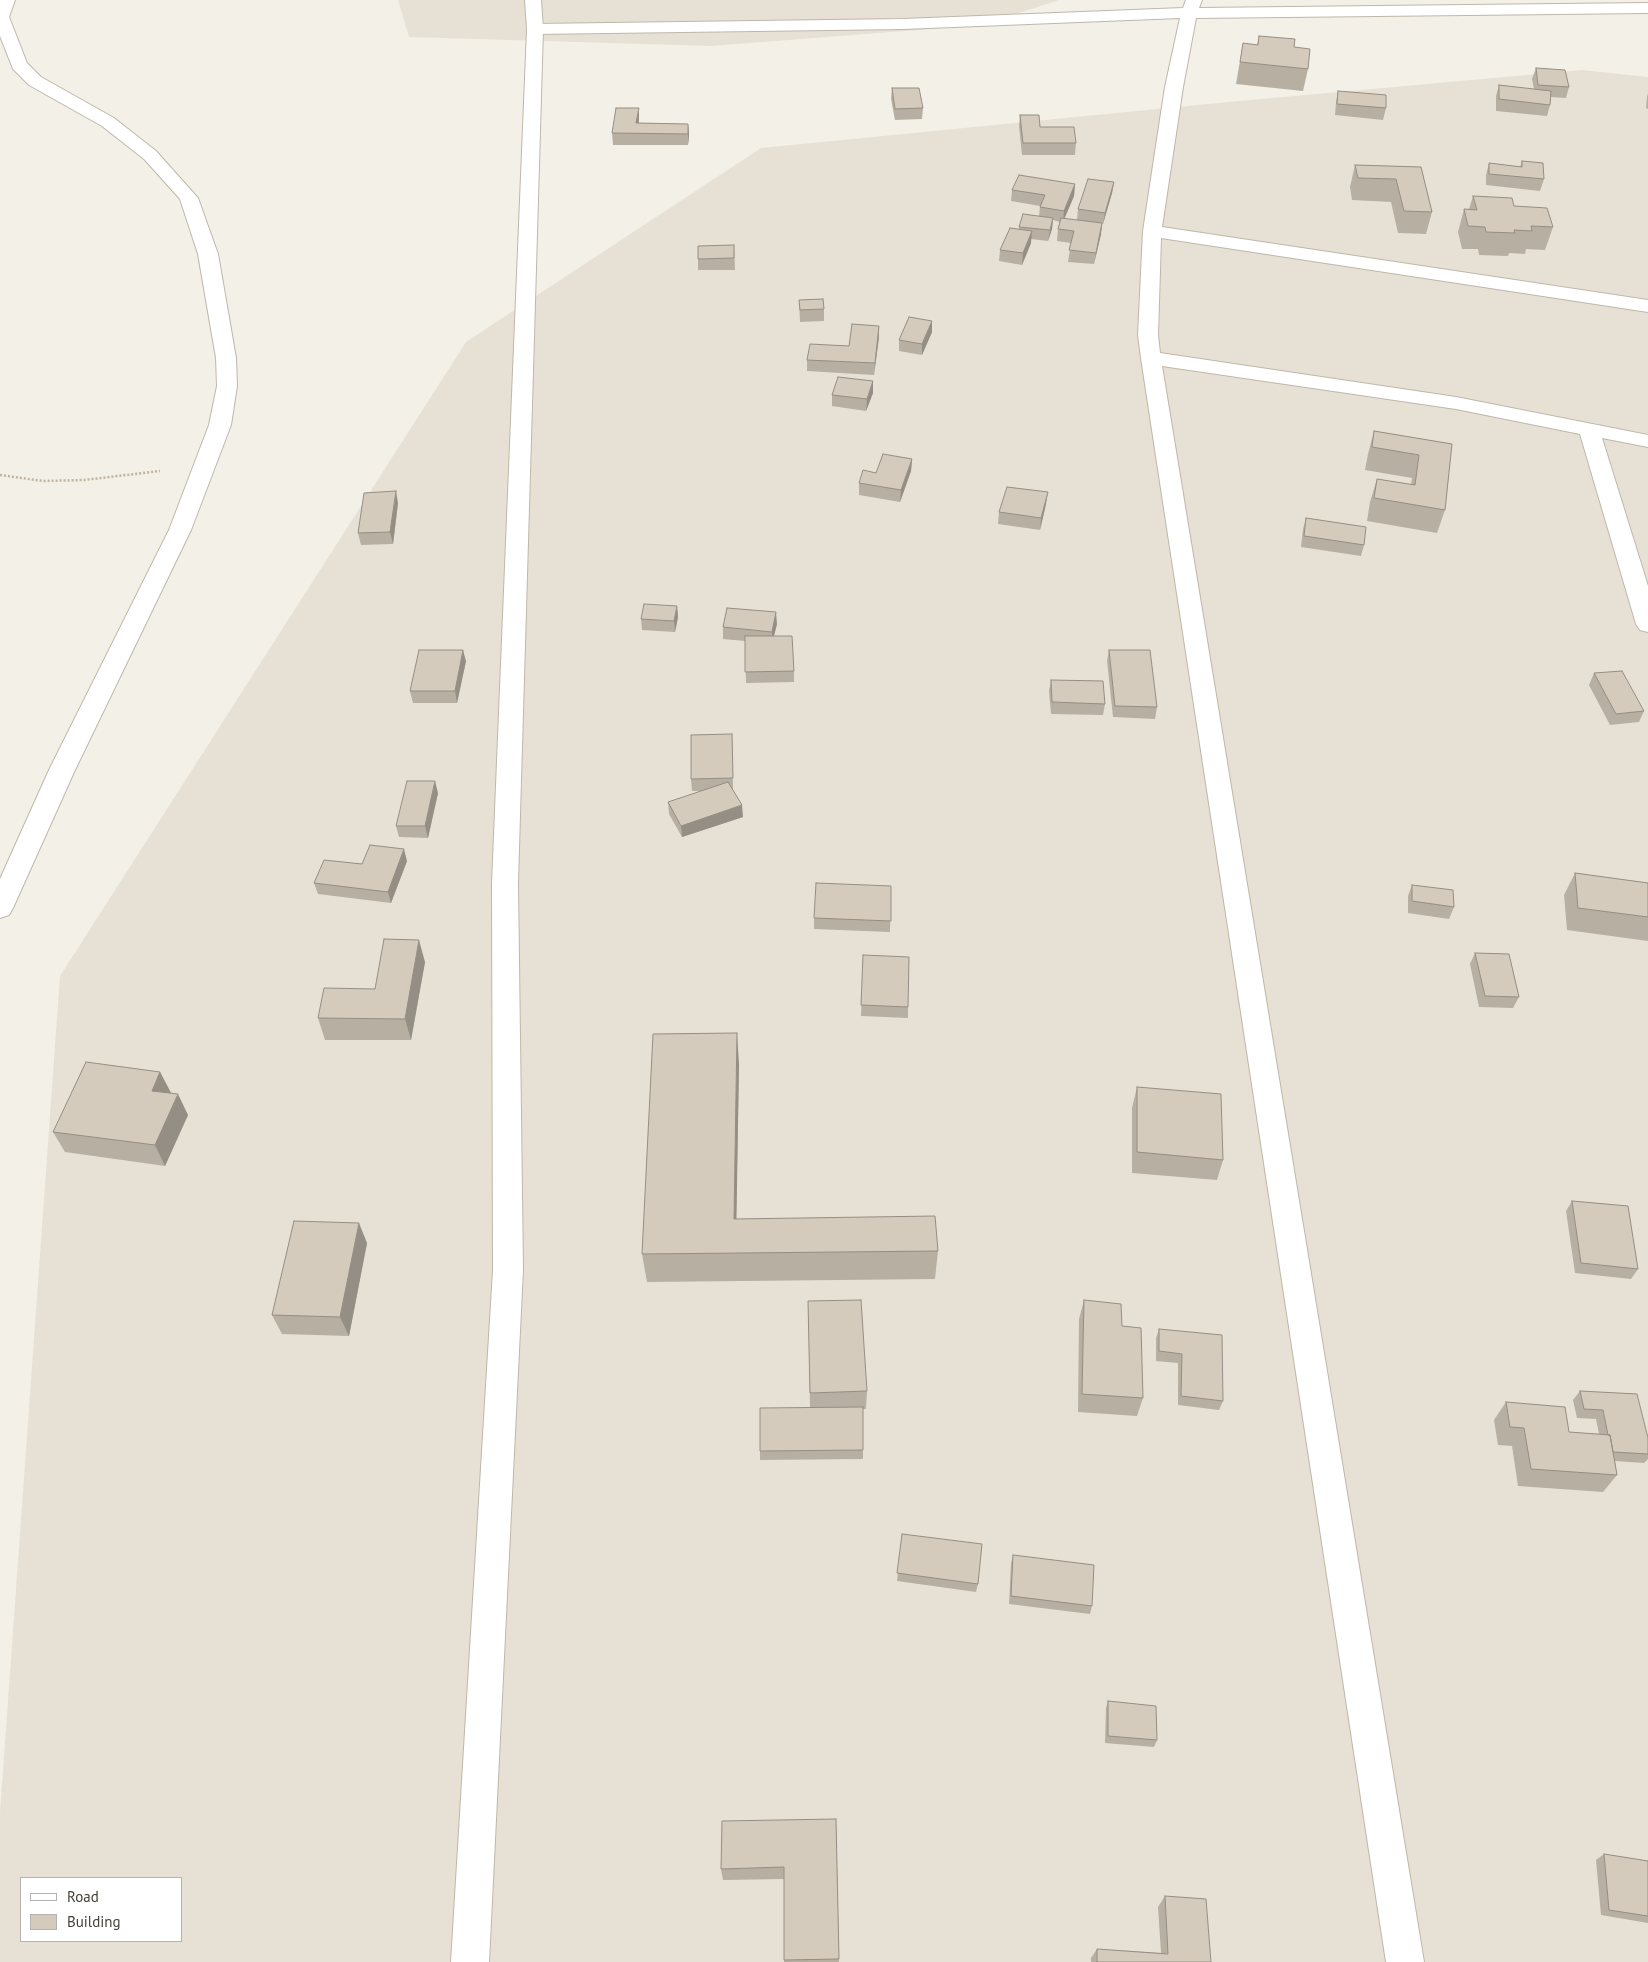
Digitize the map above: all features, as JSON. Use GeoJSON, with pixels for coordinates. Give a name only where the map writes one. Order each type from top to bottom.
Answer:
{"type":"FeatureCollection","features":[{"type":"Feature","properties":{"kind":"street"},"geometry":{"type":"LineString","coordinates":[[0,908],[62,770],[180,530],[220,424],[227,386],[226,358],[208,254],[189,198],[143,149],[108,122],[35,81],[19,65],[1,17],[7,0]]}},
{"type":"Feature","properties":{"kind":"street"},"geometry":{"type":"LineString","coordinates":[[470,1962],[508,1270],[505,883],[534,29],[533,0]]}},
{"type":"Feature","properties":{"kind":"street"},"geometry":{"type":"LineString","coordinates":[[534,29],[903,24],[1191,7],[1648,8]]}},
{"type":"Feature","properties":{"kind":"street"},"geometry":{"type":"LineString","coordinates":[[1191,7],[1174,87],[1152,231],[1148,335],[1405,1962]]}},
{"type":"Feature","properties":{"kind":"street"},"geometry":{"type":"LineString","coordinates":[[1152,231],[1648,306]]}},
{"type":"Feature","properties":{"kind":"street"},"geometry":{"type":"LineString","coordinates":[[1151,358],[1456,403],[1648,441]]}},
{"type":"Feature","properties":{"kind":"street"},"geometry":{"type":"LineString","coordinates":[[1589,430],[1648,624]]}},
{"type":"Feature","properties":{"kind":"path"},"geometry":{"type":"LineString","coordinates":[[0,475],[44,481],[84,480],[205,464]]}},
{"type":"Feature","properties":{"kind":"shaded area"},"geometry":{"type":"Polygon","coordinates":[[[398,0],[1059,0],[982,25],[711,46],[409,37],[398,0]]]}},
{"type":"Feature","properties":{"kind":"shaded area"},"geometry":{"type":"Polygon","coordinates":[[[1582,70],[1648,77],[1648,1962],[0,1962],[0,1812],[60,976],[466,342],[761,148],[1228,102],[1582,70]]]}},
{"type":"Feature","properties":{"kind":"building"},"geometry":{"type":"Polygon","coordinates":[[[1259,36],[1295,39],[1294,47],[1310,49],[1308,69],[1240,62],[1243,43],[1258,45],[1259,36]]]}},
{"type":"Feature","properties":{"kind":"building"},"geometry":{"type":"Polygon","coordinates":[[[1536,68],[1565,70],[1569,87],[1538,85],[1536,68]]]}},
{"type":"Feature","properties":{"kind":"building"},"geometry":{"type":"Polygon","coordinates":[[[1499,85],[1551,91],[1550,105],[1499,99],[1499,85]]]}},
{"type":"Feature","properties":{"kind":"building"},"geometry":{"type":"Polygon","coordinates":[[[892,88],[919,88],[923,108],[895,109],[892,88]]]}},
{"type":"Feature","properties":{"kind":"building"},"geometry":{"type":"Polygon","coordinates":[[[1338,91],[1386,95],[1386,108],[1337,104],[1338,91]]]}},
{"type":"Feature","properties":{"kind":"building"},"geometry":{"type":"Polygon","coordinates":[[[616,108],[639,108],[636,123],[688,124],[688,134],[612,133],[616,108]]]}},
{"type":"Feature","properties":{"kind":"building"},"geometry":{"type":"Polygon","coordinates":[[[1020,115],[1039,115],[1040,127],[1074,127],[1076,143],[1023,143],[1020,115]]]}},
{"type":"Feature","properties":{"kind":"building"},"geometry":{"type":"Polygon","coordinates":[[[1522,161],[1543,163],[1544,179],[1489,174],[1489,163],[1522,167],[1522,161]]]}},
{"type":"Feature","properties":{"kind":"building"},"geometry":{"type":"Polygon","coordinates":[[[1355,165],[1421,167],[1432,212],[1404,211],[1396,179],[1358,178],[1355,165]]]}},
{"type":"Feature","properties":{"kind":"building"},"geometry":{"type":"Polygon","coordinates":[[[1019,175],[1075,184],[1064,211],[1040,207],[1045,195],[1012,190],[1019,175]]]}},
{"type":"Feature","properties":{"kind":"building"},"geometry":{"type":"Polygon","coordinates":[[[1088,179],[1114,182],[1105,213],[1078,209],[1088,179]]]}},
{"type":"Feature","properties":{"kind":"building"},"geometry":{"type":"Polygon","coordinates":[[[1473,196],[1512,198],[1514,206],[1547,208],[1553,227],[1531,226],[1532,231],[1514,230],[1515,233],[1486,232],[1485,227],[1468,226],[1464,209],[1477,210],[1473,196]]]}},
{"type":"Feature","properties":{"kind":"building"},"geometry":{"type":"Polygon","coordinates":[[[1023,214],[1053,218],[1050,230],[1019,227],[1023,214]]]}},
{"type":"Feature","properties":{"kind":"building"},"geometry":{"type":"Polygon","coordinates":[[[1061,218],[1102,223],[1096,253],[1069,250],[1074,231],[1058,229],[1061,218]]]}},
{"type":"Feature","properties":{"kind":"building"},"geometry":{"type":"Polygon","coordinates":[[[1010,228],[1032,231],[1023,253],[1000,250],[1010,228]]]}},
{"type":"Feature","properties":{"kind":"building"},"geometry":{"type":"Polygon","coordinates":[[[734,245],[734,258],[698,259],[698,246],[734,245]]]}},
{"type":"Feature","properties":{"kind":"building"},"geometry":{"type":"Polygon","coordinates":[[[823,299],[824,309],[800,310],[799,300],[823,299]]]}},
{"type":"Feature","properties":{"kind":"building"},"geometry":{"type":"Polygon","coordinates":[[[909,317],[932,321],[922,344],[899,340],[909,317]]]}},
{"type":"Feature","properties":{"kind":"building"},"geometry":{"type":"Polygon","coordinates":[[[852,324],[879,326],[875,363],[807,360],[810,344],[849,346],[852,324]]]}},
{"type":"Feature","properties":{"kind":"building"},"geometry":{"type":"Polygon","coordinates":[[[838,377],[873,381],[867,399],[832,395],[838,377]]]}},
{"type":"Feature","properties":{"kind":"building"},"geometry":{"type":"Polygon","coordinates":[[[1374,431],[1452,444],[1445,510],[1374,498],[1377,479],[1415,485],[1419,455],[1372,447],[1374,431]]]}},
{"type":"Feature","properties":{"kind":"building"},"geometry":{"type":"Polygon","coordinates":[[[883,454],[912,459],[901,490],[859,483],[863,470],[876,473],[883,454]]]}},
{"type":"Feature","properties":{"kind":"building"},"geometry":{"type":"Polygon","coordinates":[[[1007,487],[1048,492],[1041,518],[999,512],[1007,487]]]}},
{"type":"Feature","properties":{"kind":"building"},"geometry":{"type":"Polygon","coordinates":[[[396,491],[390,532],[358,533],[364,493],[396,491]]]}},
{"type":"Feature","properties":{"kind":"building"},"geometry":{"type":"Polygon","coordinates":[[[1306,518],[1366,527],[1364,545],[1304,536],[1306,518]]]}},
{"type":"Feature","properties":{"kind":"building"},"geometry":{"type":"Polygon","coordinates":[[[644,604],[677,606],[674,621],[641,619],[644,604]]]}},
{"type":"Feature","properties":{"kind":"building"},"geometry":{"type":"Polygon","coordinates":[[[727,608],[776,612],[772,632],[723,627],[727,608]]]}},
{"type":"Feature","properties":{"kind":"building"},"geometry":{"type":"Polygon","coordinates":[[[745,636],[792,636],[794,671],[745,672],[745,636]]]}},
{"type":"Feature","properties":{"kind":"building"},"geometry":{"type":"Polygon","coordinates":[[[419,650],[463,650],[455,691],[410,691],[419,650]]]}},
{"type":"Feature","properties":{"kind":"building"},"geometry":{"type":"Polygon","coordinates":[[[1109,650],[1150,650],[1157,707],[1115,706],[1109,650]]]}},
{"type":"Feature","properties":{"kind":"building"},"geometry":{"type":"Polygon","coordinates":[[[1622,671],[1644,711],[1616,714],[1594,673],[1622,671]]]}},
{"type":"Feature","properties":{"kind":"building"},"geometry":{"type":"Polygon","coordinates":[[[1051,680],[1103,681],[1105,704],[1052,702],[1051,680]]]}},
{"type":"Feature","properties":{"kind":"building"},"geometry":{"type":"Polygon","coordinates":[[[732,734],[733,778],[691,779],[691,735],[732,734]]]}},
{"type":"Feature","properties":{"kind":"building"},"geometry":{"type":"Polygon","coordinates":[[[407,781],[435,781],[425,826],[396,826],[407,781]]]}},
{"type":"Feature","properties":{"kind":"building"},"geometry":{"type":"Polygon","coordinates":[[[728,782],[742,805],[681,826],[668,802],[728,782]]]}},
{"type":"Feature","properties":{"kind":"building"},"geometry":{"type":"Polygon","coordinates":[[[370,845],[404,849],[388,892],[314,883],[324,860],[362,864],[370,845]]]}},
{"type":"Feature","properties":{"kind":"building"},"geometry":{"type":"Polygon","coordinates":[[[1575,873],[1648,883],[1648,917],[1578,908],[1575,873]]]}},
{"type":"Feature","properties":{"kind":"building"},"geometry":{"type":"Polygon","coordinates":[[[816,883],[891,886],[891,921],[814,918],[816,883]]]}},
{"type":"Feature","properties":{"kind":"building"},"geometry":{"type":"Polygon","coordinates":[[[1412,885],[1453,890],[1454,907],[1412,901],[1412,885]]]}},
{"type":"Feature","properties":{"kind":"building"},"geometry":{"type":"Polygon","coordinates":[[[384,939],[419,940],[405,1019],[318,1018],[324,988],[375,989],[384,939]]]}},
{"type":"Feature","properties":{"kind":"building"},"geometry":{"type":"Polygon","coordinates":[[[1475,953],[1509,954],[1519,997],[1485,996],[1475,953]]]}},
{"type":"Feature","properties":{"kind":"building"},"geometry":{"type":"Polygon","coordinates":[[[863,955],[909,957],[908,1007],[861,1005],[863,955]]]}},
{"type":"Feature","properties":{"kind":"building"},"geometry":{"type":"Polygon","coordinates":[[[737,1033],[734,1219],[935,1216],[938,1251],[642,1254],[653,1034],[737,1033]]]}},
{"type":"Feature","properties":{"kind":"building"},"geometry":{"type":"Polygon","coordinates":[[[86,1062],[160,1072],[152,1091],[178,1094],[155,1145],[53,1132],[86,1062]]]}},
{"type":"Feature","properties":{"kind":"building"},"geometry":{"type":"Polygon","coordinates":[[[1137,1087],[1221,1094],[1223,1160],[1137,1152],[1137,1087]]]}},
{"type":"Feature","properties":{"kind":"building"},"geometry":{"type":"Polygon","coordinates":[[[1572,1201],[1628,1206],[1638,1269],[1581,1263],[1572,1201]]]}},
{"type":"Feature","properties":{"kind":"building"},"geometry":{"type":"Polygon","coordinates":[[[294,1221],[359,1223],[340,1317],[272,1315],[294,1221]]]}},
{"type":"Feature","properties":{"kind":"building"},"geometry":{"type":"Polygon","coordinates":[[[861,1300],[867,1391],[810,1393],[808,1301],[861,1300]]]}},
{"type":"Feature","properties":{"kind":"building"},"geometry":{"type":"Polygon","coordinates":[[[1084,1300],[1121,1304],[1122,1326],[1141,1328],[1143,1398],[1082,1394],[1084,1300]]]}},
{"type":"Feature","properties":{"kind":"building"},"geometry":{"type":"Polygon","coordinates":[[[1159,1329],[1222,1335],[1223,1401],[1181,1396],[1182,1354],[1159,1351],[1159,1329]]]}},
{"type":"Feature","properties":{"kind":"building"},"geometry":{"type":"Polygon","coordinates":[[[1580,1391],[1637,1394],[1648,1438],[1648,1454],[1613,1452],[1603,1410],[1584,1409],[1580,1391]]]}},
{"type":"Feature","properties":{"kind":"building"},"geometry":{"type":"Polygon","coordinates":[[[1506,1402],[1565,1407],[1569,1432],[1610,1435],[1617,1475],[1531,1469],[1524,1428],[1510,1427],[1506,1402]]]}},
{"type":"Feature","properties":{"kind":"building"},"geometry":{"type":"Polygon","coordinates":[[[863,1407],[863,1450],[760,1451],[760,1408],[863,1407]]]}},
{"type":"Feature","properties":{"kind":"building"},"geometry":{"type":"Polygon","coordinates":[[[902,1534],[982,1544],[978,1584],[897,1573],[902,1534]]]}},
{"type":"Feature","properties":{"kind":"building"},"geometry":{"type":"Polygon","coordinates":[[[1013,1555],[1094,1565],[1092,1606],[1011,1596],[1013,1555]]]}},
{"type":"Feature","properties":{"kind":"building"},"geometry":{"type":"Polygon","coordinates":[[[1108,1701],[1156,1706],[1157,1740],[1108,1736],[1108,1701]]]}},
{"type":"Feature","properties":{"kind":"building"},"geometry":{"type":"Polygon","coordinates":[[[836,1819],[839,1959],[784,1960],[784,1867],[721,1869],[722,1821],[836,1819]]]}},
{"type":"Feature","properties":{"kind":"building"},"geometry":{"type":"Polygon","coordinates":[[[1604,1854],[1648,1861],[1648,1916],[1609,1910],[1604,1854]]]}},
{"type":"Feature","properties":{"kind":"building"},"geometry":{"type":"Polygon","coordinates":[[[1165,1896],[1206,1899],[1211,1962],[1097,1962],[1097,1949],[1168,1954],[1165,1896]]]}}]}
